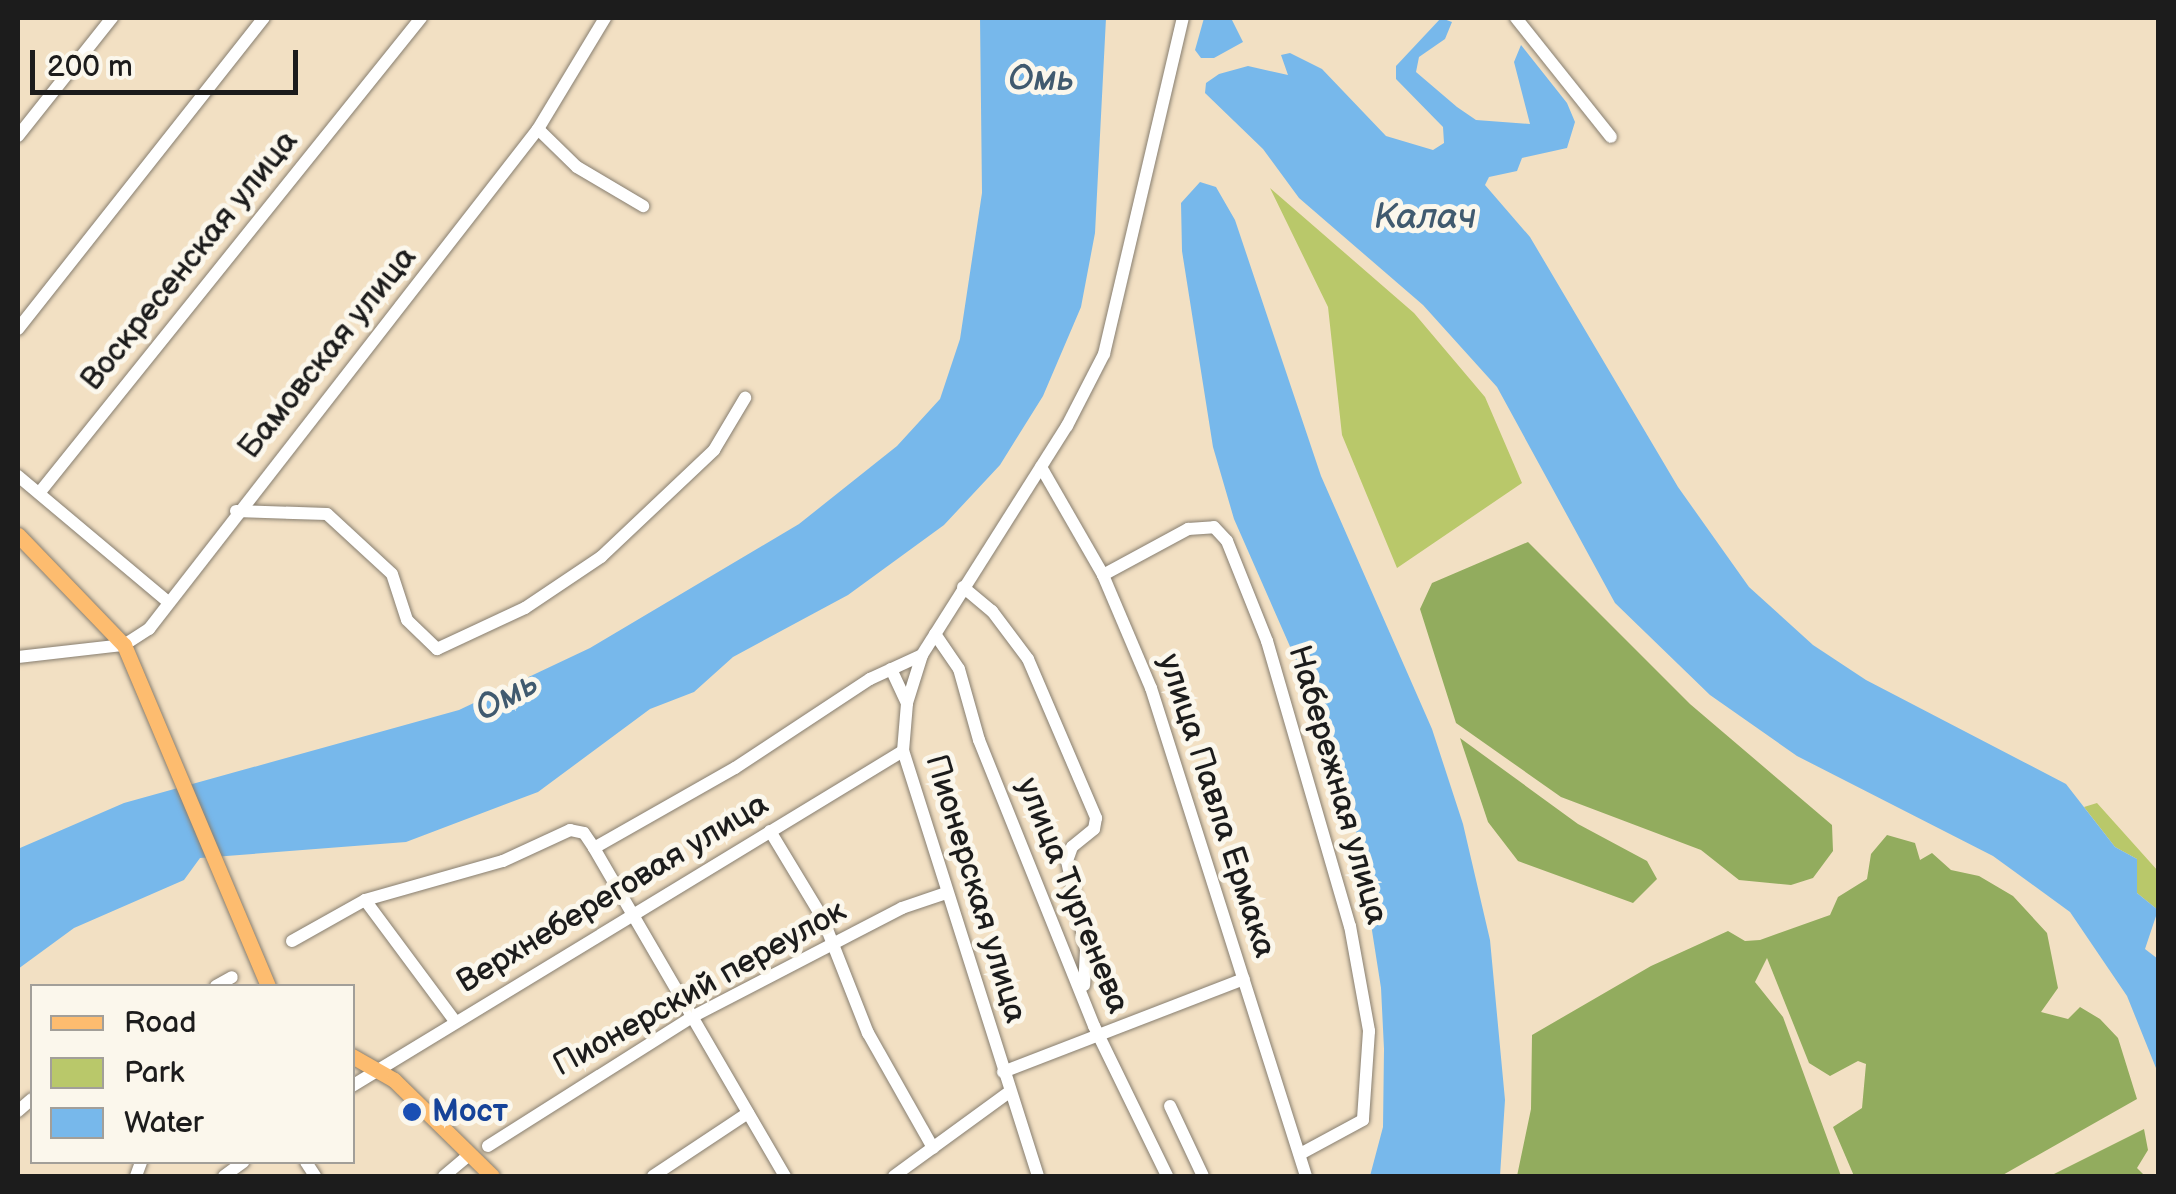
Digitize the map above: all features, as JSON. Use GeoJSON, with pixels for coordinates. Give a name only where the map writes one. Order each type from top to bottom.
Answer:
{"type":"FeatureCollection","features":[{"type":"Feature","properties":{"kind":"main road"},"geometry":{"type":"LineString","coordinates":[[18,535],[124,646],[173,753],[267,984]]}},
{"type":"Feature","properties":{"kind":"main road"},"geometry":{"type":"LineString","coordinates":[[355,1058],[378,1069],[492,1176]]}},
{"type":"Feature","properties":{"kind":"street"},"geometry":{"type":"LineString","coordinates":[[18,136],[112,18]]}},
{"type":"Feature","properties":{"kind":"street"},"geometry":{"type":"LineString","coordinates":[[18,329],[264,18]]}},
{"type":"Feature","properties":{"kind":"street","name":"Воскресенская улица"},"geometry":{"type":"LineString","coordinates":[[40,492],[422,18]]}},
{"type":"Feature","properties":{"kind":"street","name":"Бамовская улица"},"geometry":{"type":"LineString","coordinates":[[124,646],[140,637],[538,130],[568,88],[604,18]]}},
{"type":"Feature","properties":{"kind":"street","name":"Пионерская улица"},"geometry":{"type":"LineString","coordinates":[[1038,1176],[903,751],[907,703],[922,654],[1090,384],[1112,329],[1183,18]]}},
{"type":"Feature","properties":{"kind":"street"},"geometry":{"type":"LineString","coordinates":[[1516,18],[1610,138]]}},
{"type":"Feature","properties":{"kind":"street"},"geometry":{"type":"LineString","coordinates":[[538,130],[577,167],[642,206]]}},
{"type":"Feature","properties":{"kind":"street"},"geometry":{"type":"LineString","coordinates":[[236,511],[327,514],[392,574],[406,620],[436,649],[525,608],[601,557],[714,450],[745,398]]}},
{"type":"Feature","properties":{"kind":"street","name":"улица Павла Ермака"},"geometry":{"type":"LineString","coordinates":[[1041,467],[1054,500],[1103,575],[1150,688],[1306,1176]]}},
{"type":"Feature","properties":{"kind":"street"},"geometry":{"type":"LineString","coordinates":[[18,476],[168,602]]}},
{"type":"Feature","properties":{"kind":"street"},"geometry":{"type":"LineString","coordinates":[[1026,492],[1054,500]]}},
{"type":"Feature","properties":{"kind":"street","name":"Набережная улица"},"geometry":{"type":"LineString","coordinates":[[1103,575],[1188,528],[1214,527],[1227,541],[1267,640],[1350,926],[1369,1031],[1363,1120],[1300,1154]]}},
{"type":"Feature","properties":{"kind":"street"},"geometry":{"type":"LineString","coordinates":[[963,587],[992,611],[1028,659],[1096,818],[1094,830],[1072,847],[1068,861],[1086,950],[1084,989]]}},
{"type":"Feature","properties":{"kind":"street","name":"улица Тургенева"},"geometry":{"type":"LineString","coordinates":[[935,634],[958,669],[980,740],[1084,989],[1098,1034],[1167,1176]]}},
{"type":"Feature","properties":{"kind":"street"},"geometry":{"type":"LineString","coordinates":[[18,657],[124,646]]}},
{"type":"Feature","properties":{"kind":"street"},"geometry":{"type":"LineString","coordinates":[[594,848],[890,669],[922,654]]}},
{"type":"Feature","properties":{"kind":"street"},"geometry":{"type":"LineString","coordinates":[[890,669],[907,703]]}},
{"type":"Feature","properties":{"kind":"street","name":"Верхнебереговая улица"},"geometry":{"type":"LineString","coordinates":[[355,1084],[903,751]]}},
{"type":"Feature","properties":{"kind":"street"},"geometry":{"type":"LineString","coordinates":[[292,941],[365,900],[504,861],[570,830],[584,834],[785,1176]]}},
{"type":"Feature","properties":{"kind":"street"},"geometry":{"type":"LineString","coordinates":[[770,830],[833,945],[868,1033],[933,1148]]}},
{"type":"Feature","properties":{"kind":"street","name":"Пионерский переулок"},"geometry":{"type":"LineString","coordinates":[[488,1146],[692,1018],[946,892]]}},
{"type":"Feature","properties":{"kind":"street"},"geometry":{"type":"LineString","coordinates":[[365,900],[455,1021]]}},
{"type":"Feature","properties":{"kind":"street"},"geometry":{"type":"LineString","coordinates":[[219,984],[232,976]]}},
{"type":"Feature","properties":{"kind":"street"},"geometry":{"type":"LineString","coordinates":[[1003,1072],[1244,980]]}},
{"type":"Feature","properties":{"kind":"street"},"geometry":{"type":"LineString","coordinates":[[894,1176],[1009,1092]]}},
{"type":"Feature","properties":{"kind":"street"},"geometry":{"type":"LineString","coordinates":[[1170,1106],[1203,1176]]}},
{"type":"Feature","properties":{"kind":"street"},"geometry":{"type":"LineString","coordinates":[[652,1176],[748,1114]]}},
{"type":"Feature","properties":{"kind":"street"},"geometry":{"type":"LineString","coordinates":[[444,1176],[470,1154]]}},
{"type":"Feature","properties":{"kind":"green space"},"geometry":{"type":"Polygon","coordinates":[[[1270,188],[1414,313],[1485,397],[1522,483],[1397,568],[1342,435],[1328,307],[1270,188]]]}},
{"type":"Feature","properties":{"kind":"green space"},"geometry":{"type":"Polygon","coordinates":[[[1528,542],[1690,704],[1832,825],[1833,851],[1813,878],[1791,885],[1739,880],[1701,850],[1561,797],[1456,723],[1420,609],[1432,583],[1528,542]]]}},
{"type":"Feature","properties":{"kind":"green space"},"geometry":{"type":"Polygon","coordinates":[[[1460,738],[1578,824],[1647,861],[1657,879],[1633,903],[1518,861],[1488,822],[1460,738]]]}},
{"type":"Feature","properties":{"kind":"green space"},"geometry":{"type":"Polygon","coordinates":[[[2097,803],[2158,871],[2158,910],[2137,893],[2137,859],[2115,847],[2084,807],[2097,803]]]}},
{"type":"Feature","properties":{"kind":"green space"},"geometry":{"type":"Polygon","coordinates":[[[1887,835],[1915,843],[1920,860],[1932,853],[1951,870],[1979,876],[2013,896],[2047,933],[2058,988],[2041,1012],[2068,1019],[2080,1007],[2100,1019],[2118,1038],[2137,1099],[2001,1176],[1854,1176],[1833,1127],[1862,1108],[1866,1064],[1858,1061],[1830,1076],[1809,1063],[1767,958],[1755,982],[1783,1017],[1841,1176],[1517,1176],[1531,1109],[1532,1035],[1651,966],[1728,931],[1745,941],[1760,940],[1830,915],[1838,897],[1867,879],[1871,854],[1887,835]]]}},
{"type":"Feature","properties":{"kind":"green space"},"geometry":{"type":"Polygon","coordinates":[[[2144,1129],[2148,1150],[2137,1168],[2145,1176],[2050,1176],[2144,1129]]]}},
{"type":"Feature","properties":{"kind":"water","name":"Омь"},"geometry":{"type":"Polygon","coordinates":[[[980,18],[1106,18],[1095,233],[1081,307],[1043,396],[1000,465],[944,525],[848,595],[733,657],[694,692],[650,709],[538,792],[406,842],[200,858],[184,880],[74,928],[18,969],[20,848],[124,803],[459,710],[590,648],[799,524],[897,446],[940,399],[960,339],[982,193],[980,18]]]}},
{"type":"Feature","properties":{"kind":"water"},"geometry":{"type":"Polygon","coordinates":[[[1204,18],[1231,18],[1243,42],[1214,58],[1201,58],[1195,50],[1204,18]]]}},
{"type":"Feature","properties":{"kind":"water","name":"Калач"},"geometry":{"type":"Polygon","coordinates":[[[1441,18],[1452,22],[1445,39],[1419,57],[1416,72],[1476,120],[1530,124],[1514,62],[1521,45],[1567,103],[1575,122],[1567,148],[1522,158],[1517,171],[1489,177],[1485,185],[1530,237],[1678,487],[1749,587],[1813,645],[1866,680],[2066,784],[2115,847],[2137,859],[2137,893],[2158,910],[2145,949],[2158,959],[2158,1073],[2127,996],[2070,912],[1993,856],[1797,756],[1710,695],[1615,603],[1497,387],[1423,305],[1299,198],[1263,149],[1205,93],[1206,83],[1219,74],[1248,66],[1288,75],[1281,55],[1290,53],[1322,69],[1386,136],[1433,150],[1444,143],[1443,127],[1396,79],[1396,66],[1441,18]]]}},
{"type":"Feature","properties":{"kind":"water"},"geometry":{"type":"Polygon","coordinates":[[[1200,182],[1216,187],[1235,220],[1321,476],[1432,729],[1463,824],[1490,940],[1505,1100],[1500,1176],[1370,1176],[1383,1127],[1384,1049],[1381,988],[1357,835],[1303,676],[1234,519],[1213,447],[1182,251],[1181,203],[1200,182]]]}},
{"type":"Feature","properties":{"kind":"place","name":"Мост"},"geometry":{"type":"Point","coordinates":[412,1112]}}]}
